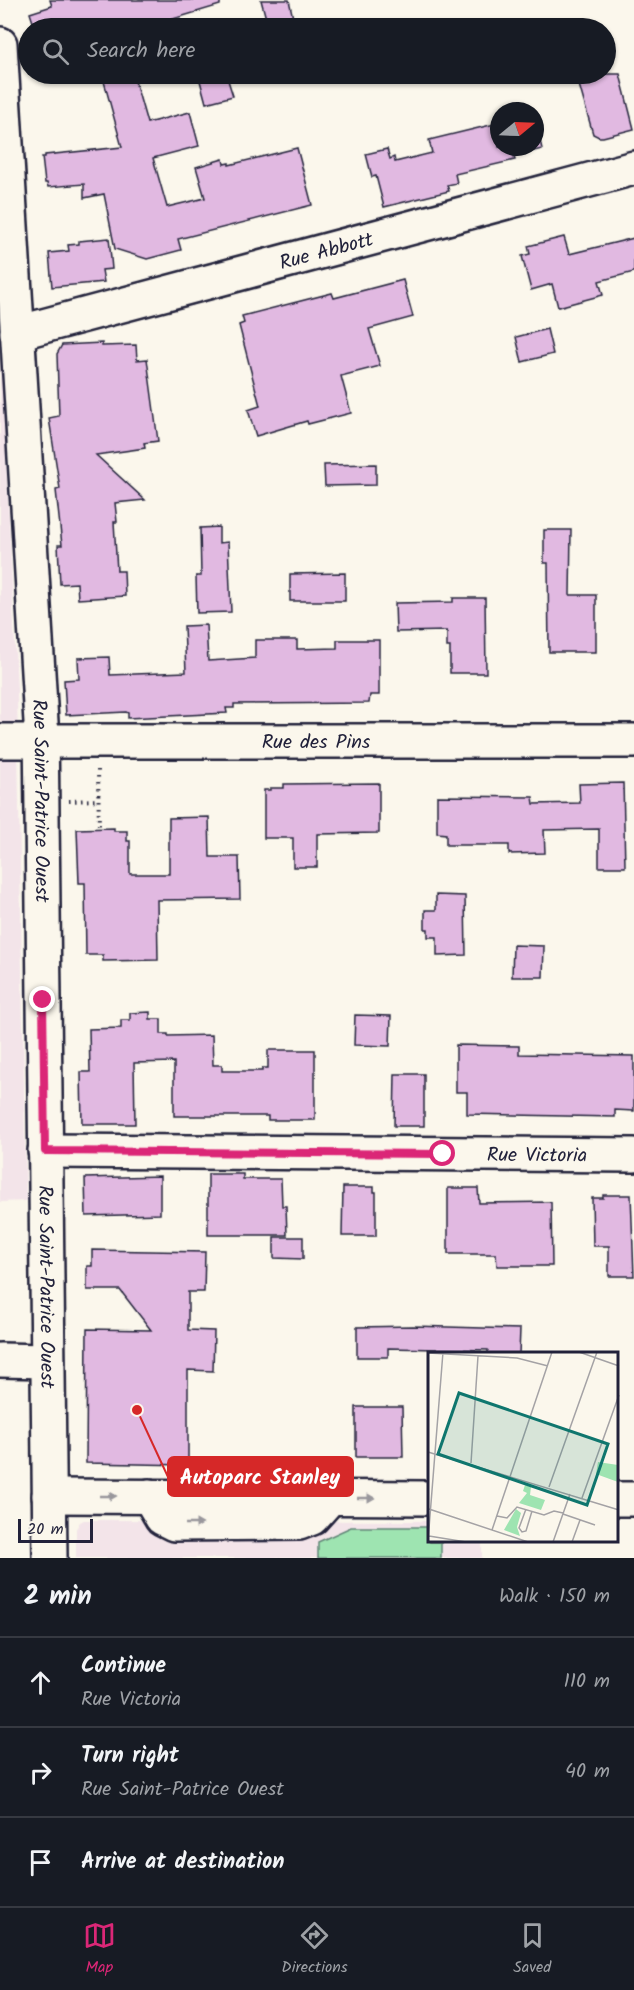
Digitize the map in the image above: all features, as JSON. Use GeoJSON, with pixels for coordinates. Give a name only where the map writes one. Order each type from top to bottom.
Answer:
{"type":"FeatureCollection","features":[{"type":"Feature","properties":{"kind":"street","name":"Rue Saint-Patrice Ouest"},"geometry":{"type":"LineString","coordinates":[[0,44],[41,741],[50,1558]]}},
{"type":"Feature","properties":{"kind":"street","name":"Rue Abbott"},"geometry":{"type":"LineString","coordinates":[[17,333],[634,168]]}},
{"type":"Feature","properties":{"kind":"street","name":"Rue des Pins"},"geometry":{"type":"LineString","coordinates":[[0,741],[634,741]]}},
{"type":"Feature","properties":{"kind":"street","name":"Rue Victoria"},"geometry":{"type":"LineString","coordinates":[[45,1151],[634,1155]]}},
{"type":"Feature","properties":{"kind":"street"},"geometry":{"type":"LineString","coordinates":[[0,1360],[47,1360]]}},
{"type":"Feature","properties":{"kind":"street"},"geometry":{"type":"LineString","coordinates":[[49,1496],[428,1498]]}},
{"type":"Feature","properties":{"kind":"path"},"geometry":{"type":"LineString","coordinates":[[98,742],[99,829]]}},
{"type":"Feature","properties":{"kind":"shaded area"},"geometry":{"type":"Polygon","coordinates":[[[0,325],[17,690],[26,1201],[0,1202],[0,325]]]}},
{"type":"Feature","properties":{"kind":"shaded area"},"geometry":{"type":"Polygon","coordinates":[[[84,1520],[428,1521],[428,1543],[482,1543],[482,1558],[76,1558],[76,1529],[84,1520]]]}},
{"type":"Feature","properties":{"kind":"green space"},"geometry":{"type":"Polygon","coordinates":[[[351,1527],[428,1527],[428,1543],[441,1543],[441,1558],[318,1558],[318,1542],[351,1527]]]}},
{"type":"Feature","properties":{"kind":"building"},"geometry":{"type":"Polygon","coordinates":[[[50,0],[220,0],[220,5],[176,18],[32,18],[30,13],[52,6],[50,0]]]}},
{"type":"Feature","properties":{"kind":"building"},"geometry":{"type":"Polygon","coordinates":[[[261,0],[289,0],[293,18],[266,18],[261,0]]]}},
{"type":"Feature","properties":{"kind":"building"},"geometry":{"type":"Polygon","coordinates":[[[616,74],[620,74],[634,129],[603,137],[593,134],[579,84],[616,84],[616,74]]]}},
{"type":"Feature","properties":{"kind":"building"},"geometry":{"type":"Polygon","coordinates":[[[105,84],[136,84],[147,123],[190,112],[199,146],[153,158],[167,207],[205,198],[196,167],[223,159],[224,164],[229,163],[229,165],[297,148],[312,205],[178,239],[181,250],[147,259],[115,249],[104,194],[84,198],[84,184],[48,187],[45,183],[42,157],[45,155],[122,147],[105,84]]]}},
{"type":"Feature","properties":{"kind":"building"},"geometry":{"type":"Polygon","coordinates":[[[201,84],[229,84],[233,96],[206,103],[201,84]]]}},
{"type":"Feature","properties":{"kind":"building"},"geometry":{"type":"Polygon","coordinates":[[[490,125],[490,156],[514,156],[515,160],[455,174],[457,183],[447,185],[449,191],[384,207],[376,176],[372,177],[366,154],[387,149],[390,159],[394,157],[395,162],[432,153],[429,140],[490,125]]]}},
{"type":"Feature","properties":{"kind":"building"},"geometry":{"type":"Polygon","coordinates":[[[564,237],[569,254],[634,238],[634,272],[599,281],[603,295],[558,307],[552,284],[531,290],[522,256],[530,254],[528,246],[564,237]]]}},
{"type":"Feature","properties":{"kind":"building"},"geometry":{"type":"Polygon","coordinates":[[[109,238],[112,269],[102,270],[104,282],[52,287],[49,253],[69,251],[68,245],[79,244],[79,241],[109,238]]]}},
{"type":"Feature","properties":{"kind":"building"},"geometry":{"type":"Polygon","coordinates":[[[403,280],[413,317],[369,329],[380,366],[341,376],[351,413],[308,424],[307,421],[256,436],[248,410],[260,406],[239,325],[244,323],[242,316],[332,293],[334,298],[403,280]]]}},
{"type":"Feature","properties":{"kind":"building"},"geometry":{"type":"Polygon","coordinates":[[[547,329],[553,354],[522,362],[516,337],[547,329]]]}},
{"type":"Feature","properties":{"kind":"building"},"geometry":{"type":"Polygon","coordinates":[[[102,343],[102,346],[136,345],[137,360],[147,359],[158,441],[144,443],[145,448],[96,455],[145,500],[115,503],[117,571],[124,571],[125,596],[78,599],[77,583],[60,584],[58,545],[62,545],[56,490],[60,489],[49,418],[59,416],[57,354],[62,345],[102,343]]]}},
{"type":"Feature","properties":{"kind":"building"},"geometry":{"type":"Polygon","coordinates":[[[376,464],[376,485],[325,486],[324,465],[376,464]]]}},
{"type":"Feature","properties":{"kind":"building"},"geometry":{"type":"Polygon","coordinates":[[[219,527],[219,543],[228,542],[231,612],[197,613],[196,576],[201,576],[200,528],[219,527]]]}},
{"type":"Feature","properties":{"kind":"building"},"geometry":{"type":"Polygon","coordinates":[[[544,530],[571,530],[570,595],[596,595],[596,652],[549,652],[548,563],[544,563],[544,530]]]}},
{"type":"Feature","properties":{"kind":"building"},"geometry":{"type":"Polygon","coordinates":[[[345,573],[345,601],[290,601],[290,574],[345,573]]]}},
{"type":"Feature","properties":{"kind":"building"},"geometry":{"type":"Polygon","coordinates":[[[453,598],[485,598],[486,673],[450,673],[450,647],[447,647],[447,631],[396,632],[395,603],[453,602],[453,598]]]}},
{"type":"Feature","properties":{"kind":"building"},"geometry":{"type":"Polygon","coordinates":[[[206,625],[208,661],[255,658],[255,640],[297,640],[297,649],[337,648],[337,640],[379,640],[379,695],[370,695],[369,703],[234,704],[234,708],[226,708],[227,713],[128,718],[126,712],[66,715],[64,680],[79,679],[78,658],[109,657],[110,675],[186,672],[184,626],[206,625]]]}},
{"type":"Feature","properties":{"kind":"building"},"geometry":{"type":"Polygon","coordinates":[[[379,783],[379,833],[317,834],[317,867],[293,867],[293,838],[264,838],[264,790],[284,788],[284,784],[379,783]]]}},
{"type":"Feature","properties":{"kind":"building"},"geometry":{"type":"Polygon","coordinates":[[[623,783],[625,867],[599,867],[599,829],[544,830],[545,853],[509,854],[509,845],[446,845],[446,834],[437,833],[437,796],[533,797],[534,804],[580,803],[579,784],[623,783]]]}},
{"type":"Feature","properties":{"kind":"building"},"geometry":{"type":"Polygon","coordinates":[[[209,817],[210,857],[239,857],[240,899],[157,900],[158,960],[103,961],[103,955],[86,955],[85,883],[79,883],[77,829],[114,828],[114,831],[127,831],[127,841],[130,841],[130,874],[169,874],[169,818],[209,817]]]}},
{"type":"Feature","properties":{"kind":"building"},"geometry":{"type":"Polygon","coordinates":[[[436,895],[465,896],[466,955],[437,956],[437,937],[428,937],[428,929],[425,929],[425,910],[436,910],[436,895]]]}},
{"type":"Feature","properties":{"kind":"building"},"geometry":{"type":"Polygon","coordinates":[[[513,945],[544,946],[543,977],[512,977],[513,945]]]}},
{"type":"Feature","properties":{"kind":"building"},"geometry":{"type":"Polygon","coordinates":[[[150,1012],[150,1019],[161,1019],[161,1034],[168,1034],[168,1036],[212,1035],[213,1065],[222,1065],[222,1071],[262,1071],[262,1068],[268,1068],[268,1050],[315,1050],[315,1120],[268,1120],[268,1116],[174,1116],[174,1062],[134,1063],[135,1124],[82,1124],[81,1072],[90,1072],[89,1029],[121,1028],[121,1020],[130,1020],[130,1013],[150,1012]]]}},
{"type":"Feature","properties":{"kind":"building"},"geometry":{"type":"Polygon","coordinates":[[[355,1015],[391,1016],[390,1046],[354,1045],[355,1015]]]}},
{"type":"Feature","properties":{"kind":"building"},"geometry":{"type":"Polygon","coordinates":[[[456,1045],[519,1046],[519,1054],[634,1056],[634,1111],[615,1110],[615,1117],[467,1114],[467,1092],[456,1092],[456,1045]]]}},
{"type":"Feature","properties":{"kind":"building"},"geometry":{"type":"Polygon","coordinates":[[[395,1074],[424,1074],[424,1126],[394,1126],[395,1074]]]}},
{"type":"Feature","properties":{"kind":"building"},"geometry":{"type":"Polygon","coordinates":[[[208,1174],[243,1174],[243,1179],[281,1179],[282,1206],[286,1206],[287,1235],[208,1235],[208,1174]]]}},
{"type":"Feature","properties":{"kind":"building"},"geometry":{"type":"Polygon","coordinates":[[[160,1176],[160,1214],[86,1216],[85,1178],[160,1176]]]}},
{"type":"Feature","properties":{"kind":"building"},"geometry":{"type":"Polygon","coordinates":[[[343,1187],[374,1187],[376,1236],[342,1236],[343,1187]]]}},
{"type":"Feature","properties":{"kind":"building"},"geometry":{"type":"Polygon","coordinates":[[[448,1188],[478,1188],[479,1203],[551,1202],[552,1266],[497,1266],[496,1254],[448,1254],[448,1188]]]}},
{"type":"Feature","properties":{"kind":"building"},"geometry":{"type":"Polygon","coordinates":[[[603,1195],[631,1195],[634,1276],[609,1276],[609,1246],[593,1246],[592,1198],[603,1198],[603,1195]]]}},
{"type":"Feature","properties":{"kind":"building"},"geometry":{"type":"Polygon","coordinates":[[[274,1237],[303,1237],[303,1259],[274,1258],[274,1237]]]}},
{"type":"Feature","properties":{"kind":"building"},"geometry":{"type":"Polygon","coordinates":[[[92,1250],[205,1252],[204,1292],[188,1292],[188,1330],[214,1331],[213,1371],[188,1370],[188,1465],[86,1463],[87,1329],[151,1330],[120,1290],[87,1290],[87,1266],[92,1266],[92,1250]]]}},
{"type":"Feature","properties":{"kind":"building"},"geometry":{"type":"Polygon","coordinates":[[[357,1327],[520,1329],[519,1352],[388,1348],[388,1357],[357,1357],[357,1327]]]}},
{"type":"Feature","properties":{"kind":"building"},"geometry":{"type":"Polygon","coordinates":[[[356,1407],[402,1407],[403,1457],[356,1457],[356,1407]]]}},
{"type":"Feature","properties":{"kind":"place","name":"Autoparc Stanley"},"geometry":{"type":"Point","coordinates":[137,1410]}},
{"type":"Feature","properties":{"kind":"route"},"geometry":{"type":"LineString","coordinates":[[43,1000],[45,1151],[443,1154]]}}]}
